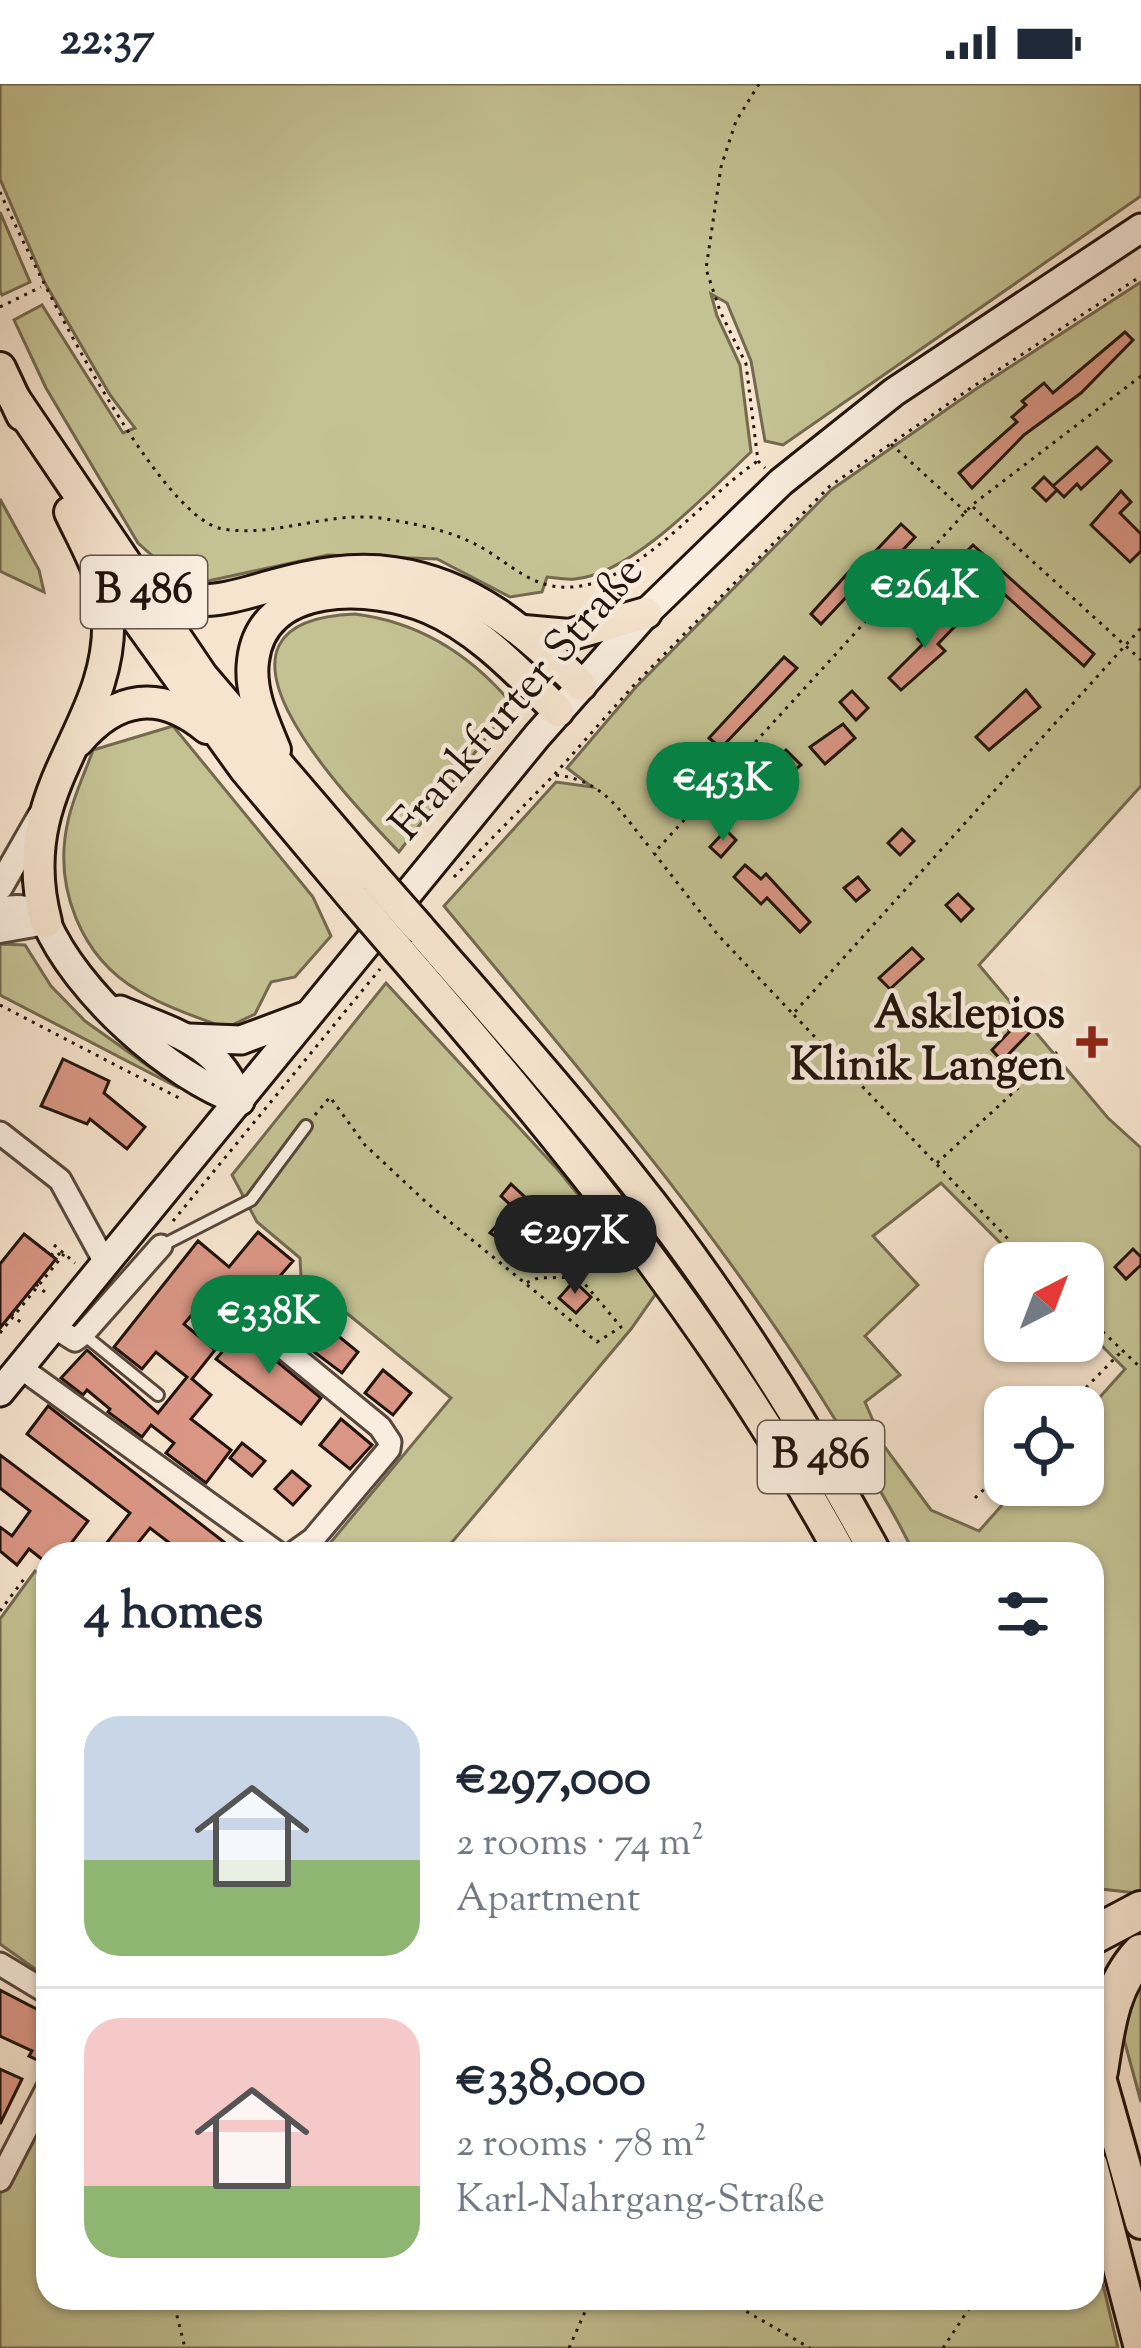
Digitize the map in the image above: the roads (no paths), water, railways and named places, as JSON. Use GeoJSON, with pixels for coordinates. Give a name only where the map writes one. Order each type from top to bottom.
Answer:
{"type":"FeatureCollection","features":[{"type":"Feature","properties":{"kind":"highway"},"geometry":{"type":"LineString","coordinates":[[1104,1902],[1138,1910]]}},
{"type":"Feature","properties":{"kind":"highway"},"geometry":{"type":"LineString","coordinates":[[1104,1929],[1138,1910]]}},
{"type":"Feature","properties":{"kind":"highway"},"geometry":{"type":"LineString","coordinates":[[1104,1961],[1141,1950]]}},
{"type":"Feature","properties":{"kind":"highway"},"geometry":{"type":"LineString","coordinates":[[1104,2030],[1125,1972],[1141,1950]]}},
{"type":"Feature","properties":{"kind":"main road","name":"Frankfurter Straße"},"geometry":{"type":"LineString","coordinates":[[0,1392],[558,711],[646,613],[782,482],[894,392],[1141,228]]}},
{"type":"Feature","properties":{"kind":"main road","name":"B 486"},"geometry":{"type":"LineString","coordinates":[[0,368],[89,551],[108,611],[106,652],[46,804],[37,863],[46,922],[63,957],[87,987],[182,1071],[216,1093],[240,1101]]}},
{"type":"Feature","properties":{"kind":"main road","name":"B 486"},"geometry":{"type":"LineString","coordinates":[[14,398],[202,676],[286,778],[365,890]]}},
{"type":"Feature","properties":{"kind":"main road","name":"B 486"},"geometry":{"type":"LineString","coordinates":[[89,551],[245,769],[365,890],[622,1166],[701,1273],[811,1439],[869,1542]]}},
{"type":"Feature","properties":{"kind":"main road"},"geometry":{"type":"LineString","coordinates":[[121,560],[157,586],[197,600],[230,597],[343,570],[391,572],[465,594],[524,631],[581,685]]}},
{"type":"Feature","properties":{"kind":"main road"},"geometry":{"type":"LineString","coordinates":[[286,778],[262,719],[252,665],[258,640],[269,623],[308,597],[388,595],[430,608],[503,658],[558,711]]}},
{"type":"Feature","properties":{"kind":"main road"},"geometry":{"type":"LineString","coordinates":[[524,631],[569,635],[646,613]]}},
{"type":"Feature","properties":{"kind":"main road"},"geometry":{"type":"LineString","coordinates":[[66,755],[98,719],[141,702],[185,712],[205,726],[245,769]]}},
{"type":"Feature","properties":{"kind":"main road","name":"B 486"},"geometry":{"type":"LineString","coordinates":[[409,940],[617,1211],[735,1378],[834,1542]]}},
{"type":"Feature","properties":{"kind":"main road","name":"B 486"},"geometry":{"type":"LineString","coordinates":[[87,987],[122,1010],[186,1038],[224,1065],[240,1101]]}},
{"type":"Feature","properties":{"kind":"main road","name":"B 486"},"geometry":{"type":"LineString","coordinates":[[186,1038],[241,1040],[311,1013]]}},
{"type":"Feature","properties":{"kind":"main road","name":"B 486"},"geometry":{"type":"LineString","coordinates":[[182,1071],[200,1100],[205,1133],[200,1150]]}},
{"type":"Feature","properties":{"kind":"main road"},"geometry":{"type":"LineString","coordinates":[[1104,2092],[1141,2223]]}},
{"type":"Feature","properties":{"kind":"main road"},"geometry":{"type":"LineString","coordinates":[[1104,2211],[1140,2348]]}},
{"type":"Feature","properties":{"kind":"street"},"geometry":{"type":"LineString","coordinates":[[0,887],[46,804]]}},
{"type":"Feature","properties":{"kind":"street"},"geometry":{"type":"LineString","coordinates":[[0,910],[23,907],[46,922]]}},
{"type":"Feature","properties":{"kind":"street"},"geometry":{"type":"LineString","coordinates":[[0,930],[46,922]]}},
{"type":"Feature","properties":{"kind":"street"},"geometry":{"type":"LineString","coordinates":[[0,1133],[60,1180],[106,1264]]}},
{"type":"Feature","properties":{"kind":"street"},"geometry":{"type":"LineString","coordinates":[[54,1327],[75,1340],[83,1334],[160,1246]]}},
{"type":"Feature","properties":{"kind":"street"},"geometry":{"type":"LineString","coordinates":[[246,1317],[380,1427],[390,1442],[309,1542]]}},
{"type":"Feature","properties":{"kind":"street"},"geometry":{"type":"LineString","coordinates":[[21,1368],[262,1542]]}},
{"type":"Feature","properties":{"kind":"street"},"geometry":{"type":"LineString","coordinates":[[0,1964],[36,1986]]}},
{"type":"Feature","properties":{"kind":"street"},"geometry":{"type":"LineString","coordinates":[[0,2180],[36,2110]]}},
{"type":"Feature","properties":{"kind":"lane"},"geometry":{"type":"LineString","coordinates":[[160,1246],[251,1200],[306,1126]]}},
{"type":"Feature","properties":{"kind":"lane"},"geometry":{"type":"LineString","coordinates":[[83,1334],[158,1395]]}},
{"type":"Feature","properties":{"kind":"place","name":"Asklepios Klinik Langen"},"geometry":{"type":"Point","coordinates":[1092,1042]}}]}
